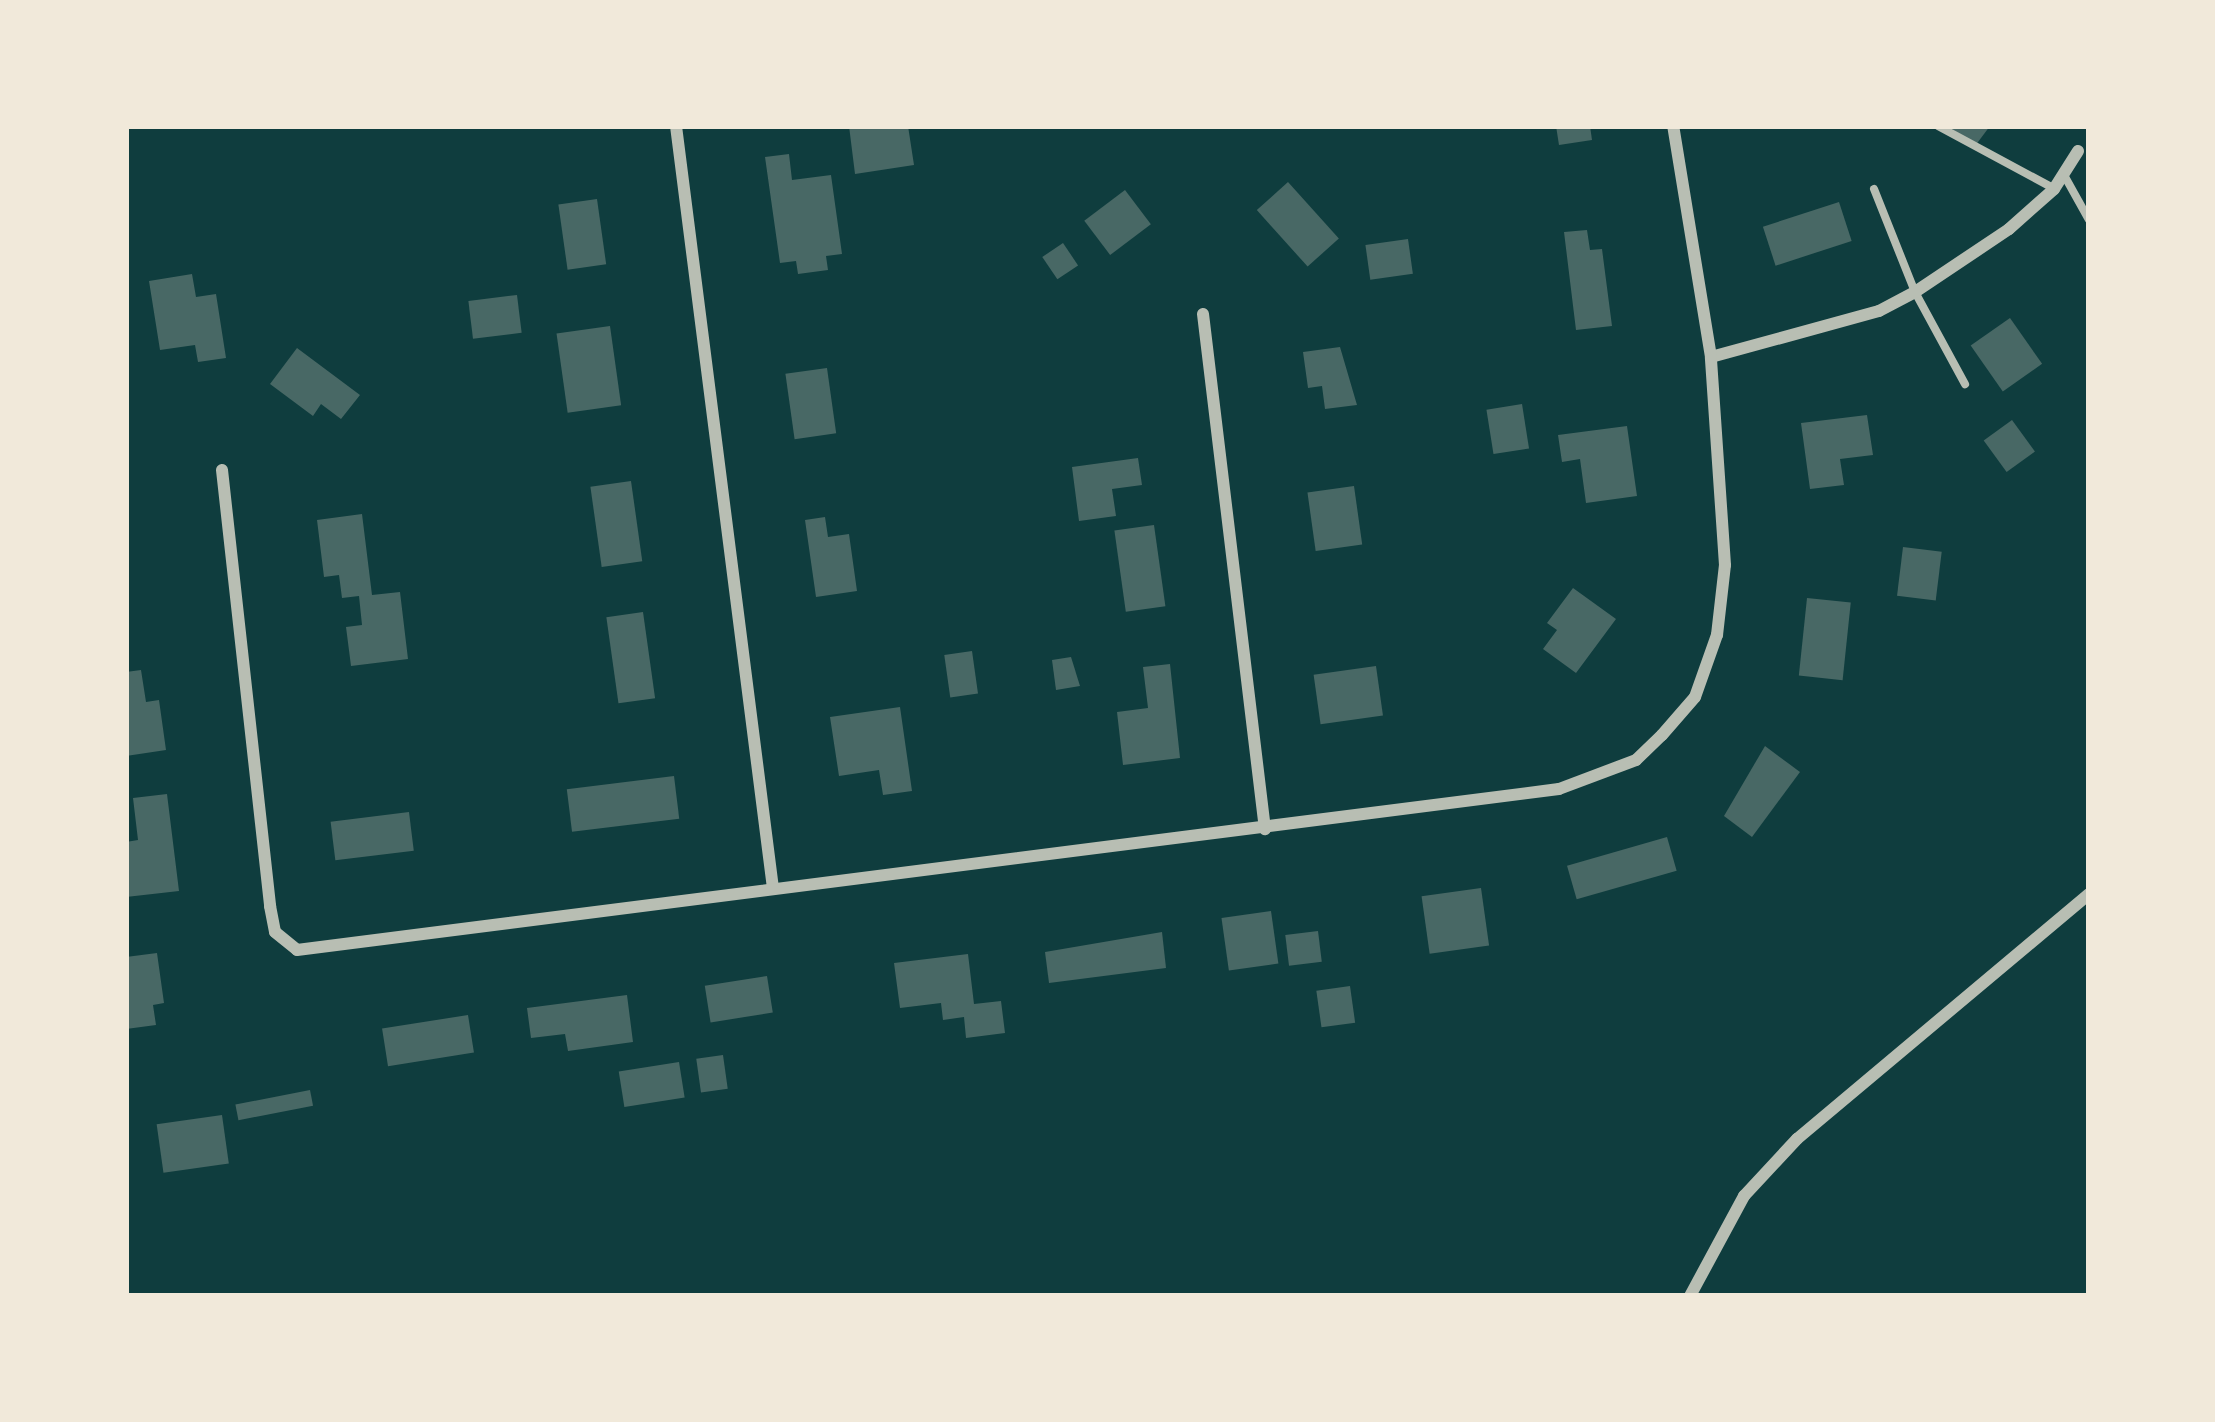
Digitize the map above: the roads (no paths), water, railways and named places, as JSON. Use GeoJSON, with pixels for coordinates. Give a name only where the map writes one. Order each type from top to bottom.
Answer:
{"type":"FeatureCollection","features":[{"type":"Feature","properties":{"kind":"street"},"geometry":{"type":"LineString","coordinates":[[676,126],[772,889]]}},
{"type":"Feature","properties":{"kind":"street"},"geometry":{"type":"LineString","coordinates":[[222,470],[270,906],[284,946],[321,949],[1559,789],[1636,760],[1662,735],[1695,697],[1717,635],[1725,565],[1711,358],[1673,126]]}},
{"type":"Feature","properties":{"kind":"street"},"geometry":{"type":"LineString","coordinates":[[1711,358],[1858,318],[1915,292],[1960,266],[2054,189],[2084,152]]}},
{"type":"Feature","properties":{"kind":"street"},"geometry":{"type":"LineString","coordinates":[[1202,314],[1265,830]]}},
{"type":"Feature","properties":{"kind":"street"},"geometry":{"type":"LineString","coordinates":[[1690,1296],[1744,1196],[1783,1153],[2089,894]]}},
{"type":"Feature","properties":{"kind":"lane"},"geometry":{"type":"LineString","coordinates":[[1938,126],[2054,189]]}},
{"type":"Feature","properties":{"kind":"lane"},"geometry":{"type":"LineString","coordinates":[[2063,173],[2089,220]]}},
{"type":"Feature","properties":{"kind":"lane"},"geometry":{"type":"LineString","coordinates":[[1874,189],[1915,292],[1966,384]]}}]}
